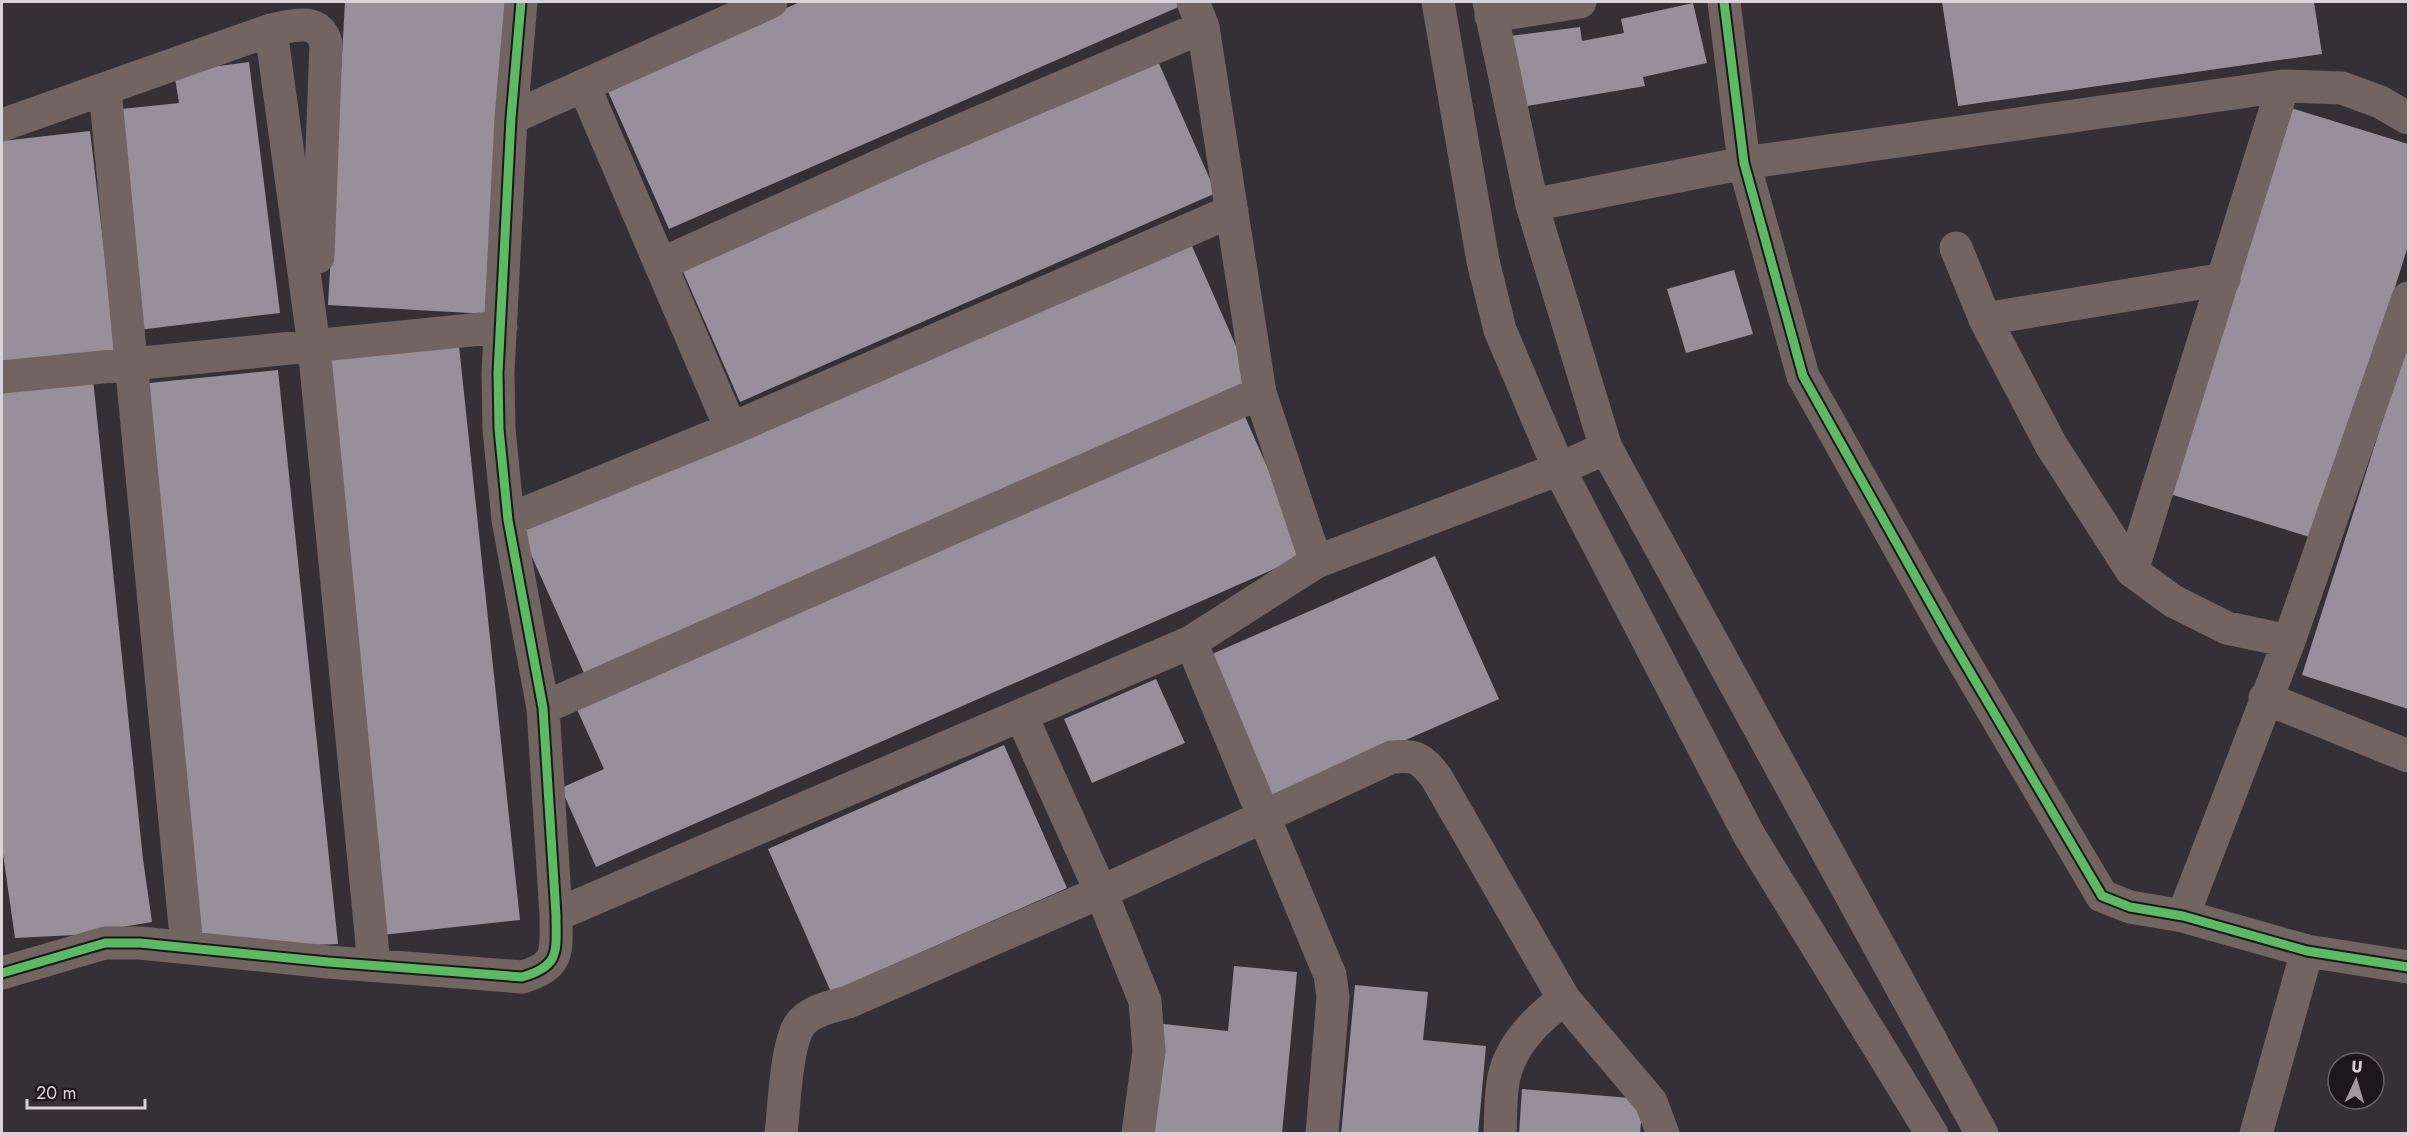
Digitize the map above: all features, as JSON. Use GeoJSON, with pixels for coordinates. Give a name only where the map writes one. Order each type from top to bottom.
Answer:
{"type":"FeatureCollection","features":[{"type":"Feature","properties":{"kind":"street"},"geometry":{"type":"LineString","coordinates":[[2,967],[105,944],[140,943],[522,977],[544,971],[553,959],[556,945],[556,915],[543,708],[508,520],[499,429],[501,327],[511,118],[521,2]]}},
{"type":"Feature","properties":{"kind":"street"},"geometry":{"type":"LineString","coordinates":[[511,118],[584,86],[709,15],[771,2]]}},
{"type":"Feature","properties":{"kind":"street"},"geometry":{"type":"LineString","coordinates":[[1438,2],[1483,261],[1500,330],[1559,469],[1749,835],[1932,1134]]}},
{"type":"Feature","properties":{"kind":"street"},"geometry":{"type":"LineString","coordinates":[[1580,2],[1490,9],[1532,206],[1606,448],[1982,1134]]}},
{"type":"Feature","properties":{"kind":"street"},"geometry":{"type":"LineString","coordinates":[[1724,2],[1744,163],[1803,376],[1950,638],[2102,896],[2130,907],[2183,916],[2307,951],[2409,967]]}},
{"type":"Feature","properties":{"kind":"street"},"geometry":{"type":"LineString","coordinates":[[661,264],[914,150],[1198,14],[1260,393],[1316,562]]}},
{"type":"Feature","properties":{"kind":"street"},"geometry":{"type":"LineString","coordinates":[[2,125],[271,30],[302,24],[323,33],[326,43],[314,346]]}},
{"type":"Feature","properties":{"kind":"street"},"geometry":{"type":"LineString","coordinates":[[271,30],[314,346],[374,965]]}},
{"type":"Feature","properties":{"kind":"street"},"geometry":{"type":"LineString","coordinates":[[584,86],[731,429]]}},
{"type":"Feature","properties":{"kind":"street"},"geometry":{"type":"LineString","coordinates":[[1532,206],[1744,163],[2283,86],[2342,88],[2380,102],[2409,118]]}},
{"type":"Feature","properties":{"kind":"street"},"geometry":{"type":"LineString","coordinates":[[2132,571],[2283,86]]}},
{"type":"Feature","properties":{"kind":"street"},"geometry":{"type":"LineString","coordinates":[[105,89],[188,947]]}},
{"type":"Feature","properties":{"kind":"street"},"geometry":{"type":"LineString","coordinates":[[508,520],[731,429],[1232,211]]}},
{"type":"Feature","properties":{"kind":"street"},"geometry":{"type":"LineString","coordinates":[[1956,248],[1985,319],[2051,445],[2132,571],[2173,601],[2228,628],[2289,641]]}},
{"type":"Feature","properties":{"kind":"street"},"geometry":{"type":"LineString","coordinates":[[1985,319],[2224,279]]}},
{"type":"Feature","properties":{"kind":"street"},"geometry":{"type":"LineString","coordinates":[[2183,916],[2265,698],[2289,641],[2409,298]]}},
{"type":"Feature","properties":{"kind":"street"},"geometry":{"type":"LineString","coordinates":[[2,377],[131,366],[501,327]]}},
{"type":"Feature","properties":{"kind":"street"},"geometry":{"type":"LineString","coordinates":[[543,708],[1260,393]]}},
{"type":"Feature","properties":{"kind":"street"},"geometry":{"type":"LineString","coordinates":[[556,915],[1191,642],[1316,562],[1559,469],[1606,448]]}},
{"type":"Feature","properties":{"kind":"street"},"geometry":{"type":"LineString","coordinates":[[1191,642],[1330,975],[1333,997],[1322,1134]]}},
{"type":"Feature","properties":{"kind":"street"},"geometry":{"type":"LineString","coordinates":[[2265,698],[2409,756]]}},
{"type":"Feature","properties":{"kind":"street"},"geometry":{"type":"LineString","coordinates":[[1021,715],[1101,892],[1145,1001],[1149,1051],[1138,1134]]}},
{"type":"Feature","properties":{"kind":"street"},"geometry":{"type":"LineString","coordinates":[[781,1134],[791,1055],[799,1026],[822,1009],[848,1002],[1101,892],[1392,757],[1408,756],[1423,760],[1436,777],[1564,999],[1651,1102],[1663,1134]]}},
{"type":"Feature","properties":{"kind":"street"},"geometry":{"type":"LineString","coordinates":[[2256,1134],[2307,951]]}},
{"type":"Feature","properties":{"kind":"street"},"geometry":{"type":"LineString","coordinates":[[1500,1134],[1504,1076],[1518,1046],[1536,1020],[1564,999]]}},
{"type":"Feature","properties":{"kind":"building"},"geometry":{"type":"Polygon","coordinates":[[[345,2],[506,2],[488,314],[328,305],[345,2]]]}},
{"type":"Feature","properties":{"kind":"building"},"geometry":{"type":"Polygon","coordinates":[[[800,2],[1190,2],[669,229],[606,87],[800,2]]]}},
{"type":"Feature","properties":{"kind":"building"},"geometry":{"type":"Polygon","coordinates":[[[1942,2],[2314,2],[2322,54],[1958,106],[1942,2]]]}},
{"type":"Feature","properties":{"kind":"building"},"geometry":{"type":"Polygon","coordinates":[[[1693,3],[1707,63],[1643,77],[1645,86],[1521,107],[1510,36],[1580,27],[1582,41],[1624,33],[1621,19],[1693,3]]]}},
{"type":"Feature","properties":{"kind":"building"},"geometry":{"type":"Polygon","coordinates":[[[1153,50],[1216,193],[740,402],[677,258],[1153,50]]]}},
{"type":"Feature","properties":{"kind":"building"},"geometry":{"type":"Polygon","coordinates":[[[249,62],[280,313],[138,330],[112,110],[179,103],[174,72],[249,62]]]}},
{"type":"Feature","properties":{"kind":"building"},"geometry":{"type":"Polygon","coordinates":[[[2291,108],[2408,144],[2408,246],[2316,539],[2170,494],[2291,108]]]}},
{"type":"Feature","properties":{"kind":"building"},"geometry":{"type":"Polygon","coordinates":[[[90,131],[116,351],[2,365],[2,141],[90,131]]]}},
{"type":"Feature","properties":{"kind":"building"},"geometry":{"type":"Polygon","coordinates":[[[1188,237],[1251,380],[584,673],[520,530],[1188,237]]]}},
{"type":"Feature","properties":{"kind":"building"},"geometry":{"type":"Polygon","coordinates":[[[1734,270],[1753,334],[1686,353],[1667,289],[1734,270]]]}},
{"type":"Feature","properties":{"kind":"building"},"geometry":{"type":"Polygon","coordinates":[[[2408,340],[2408,709],[2302,675],[2408,340]]]}},
{"type":"Feature","properties":{"kind":"building"},"geometry":{"type":"Polygon","coordinates":[[[459,346],[520,920],[382,935],[321,360],[459,346]]]}},
{"type":"Feature","properties":{"kind":"building"},"geometry":{"type":"Polygon","coordinates":[[[278,370],[338,944],[264,947],[200,943],[139,384],[278,370]]]}},
{"type":"Feature","properties":{"kind":"building"},"geometry":{"type":"Polygon","coordinates":[[[93,379],[143,859],[152,922],[75,935],[15,938],[2,847],[2,389],[93,379]]]}},
{"type":"Feature","properties":{"kind":"building"},"geometry":{"type":"Polygon","coordinates":[[[1243,412],[1306,555],[596,867],[561,788],[604,769],[575,705],[1243,412]]]}},
{"type":"Feature","properties":{"kind":"building"},"geometry":{"type":"Polygon","coordinates":[[[1435,556],[1499,699],[1267,801],[1203,658],[1435,556]]]}},
{"type":"Feature","properties":{"kind":"building"},"geometry":{"type":"Polygon","coordinates":[[[1156,679],[1185,743],[1092,783],[1064,719],[1156,679]]]}},
{"type":"Feature","properties":{"kind":"building"},"geometry":{"type":"Polygon","coordinates":[[[1004,745],[1067,888],[831,992],[768,849],[1004,745]]]}},
{"type":"Feature","properties":{"kind":"building"},"geometry":{"type":"Polygon","coordinates":[[[1234,966],[1297,972],[1282,1134],[1144,1134],[1155,1023],[1228,1031],[1234,966]]]}},
{"type":"Feature","properties":{"kind":"building"},"geometry":{"type":"Polygon","coordinates":[[[1355,985],[1428,992],[1423,1040],[1486,1046],[1478,1134],[1341,1134],[1355,985]]]}},
{"type":"Feature","properties":{"kind":"building"},"geometry":{"type":"Polygon","coordinates":[[[1522,1089],[1643,1099],[1640,1134],[1519,1134],[1522,1089]]]}},
{"type":"Feature","properties":{"kind":"cycle path"},"geometry":{"type":"LineString","coordinates":[[2,973],[105,943],[140,943],[328,962],[522,977],[544,968],[554,955],[556,915],[543,708],[508,520],[499,429],[498,373],[511,118],[521,2]]}},
{"type":"Feature","properties":{"kind":"cycle path"},"geometry":{"type":"LineString","coordinates":[[1724,2],[1744,163],[1803,376],[1950,638],[2102,896],[2130,907],[2183,916],[2307,951],[2408,967]]}}]}
